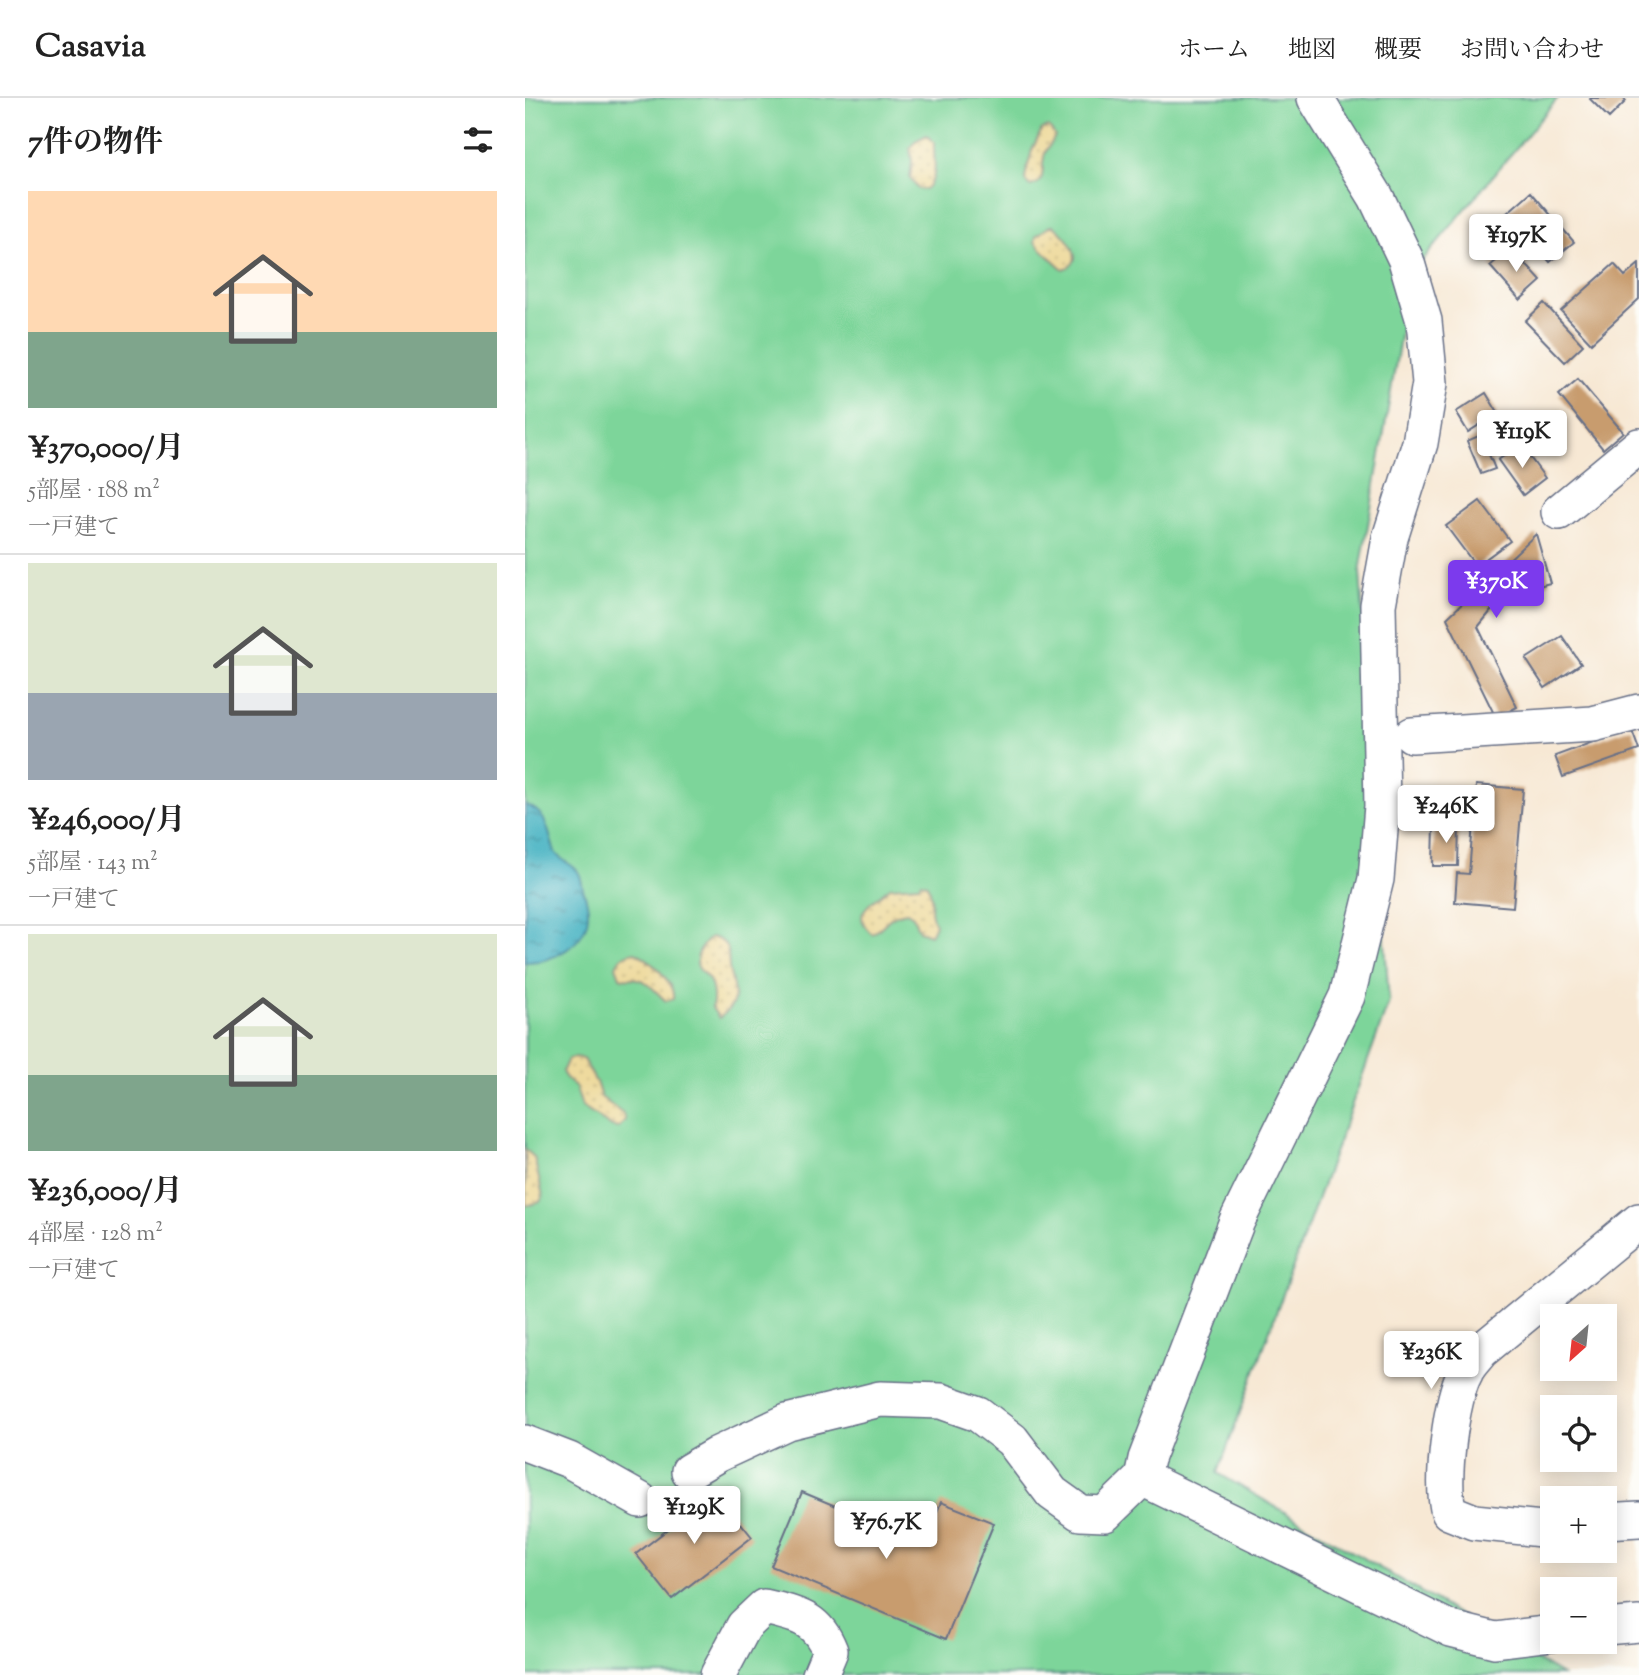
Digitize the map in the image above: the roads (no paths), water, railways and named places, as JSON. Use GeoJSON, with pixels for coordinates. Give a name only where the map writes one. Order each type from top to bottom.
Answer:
{"type":"FeatureCollection","features":[{"type":"Feature","properties":{"kind":"street"},"geometry":{"type":"LineString","coordinates":[[689,1471],[718,1454],[787,1422],[880,1399],[941,1401],[978,1414],[1012,1440],[1052,1493],[1080,1513],[1105,1514],[1142,1478],[1146,1459],[1237,1221],[1346,996],[1376,880],[1382,806],[1378,605],[1390,538],[1420,443],[1430,383],[1424,321],[1406,260],[1376,197],[1315,98]]}},
{"type":"Feature","properties":{"kind":"street"},"geometry":{"type":"LineString","coordinates":[[1559,512],[1637,451]]}},
{"type":"Feature","properties":{"kind":"street"},"geometry":{"type":"LineString","coordinates":[[1412,735],[1593,724],[1639,712]]}},
{"type":"Feature","properties":{"kind":"street"},"geometry":{"type":"LineString","coordinates":[[1540,1529],[1474,1522],[1449,1512],[1444,1499],[1450,1429],[1464,1373],[1481,1351],[1639,1221]]}},
{"type":"Feature","properties":{"kind":"street"},"geometry":{"type":"LineString","coordinates":[[525,1443],[569,1460],[640,1500]]}},
{"type":"Feature","properties":{"kind":"street"},"geometry":{"type":"LineString","coordinates":[[1142,1478],[1451,1629],[1495,1640],[1540,1634]]}},
{"type":"Feature","properties":{"kind":"street"},"geometry":{"type":"LineString","coordinates":[[1617,1520],[1639,1519]]}},
{"type":"Feature","properties":{"kind":"street"},"geometry":{"type":"LineString","coordinates":[[718,1675],[744,1626],[764,1608],[789,1613],[815,1625],[824,1634],[831,1651],[820,1675]]}},
{"type":"Feature","properties":{"kind":"street"},"geometry":{"type":"LineString","coordinates":[[1617,1626],[1639,1624]]}},
{"type":"Feature","properties":{"kind":"water"},"geometry":{"type":"Polygon","coordinates":[[[525,805],[533,808],[543,818],[555,852],[579,873],[588,912],[586,926],[581,935],[566,950],[546,959],[525,962],[525,805]]]}}]}
